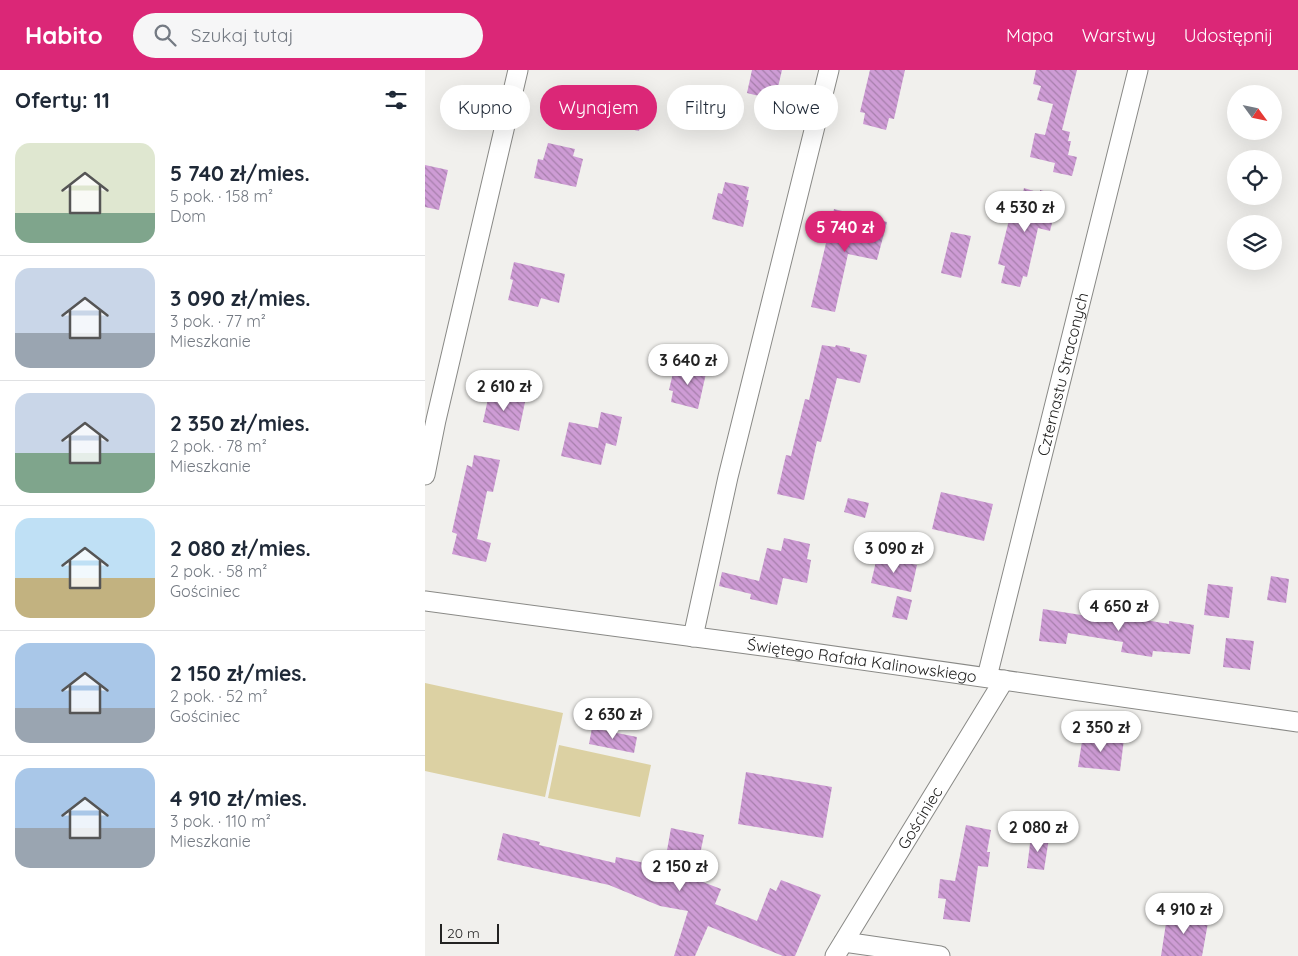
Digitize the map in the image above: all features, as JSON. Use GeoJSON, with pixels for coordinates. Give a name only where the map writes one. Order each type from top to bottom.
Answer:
{"type":"FeatureCollection","features":[{"type":"Feature","properties":{"kind":"street"},"geometry":{"type":"LineString","coordinates":[[425,475],[436,420],[518,70]]}},
{"type":"Feature","properties":{"kind":"street"},"geometry":{"type":"LineString","coordinates":[[693,637],[728,477],[829,70]]}},
{"type":"Feature","properties":{"kind":"street","name":"Czternastu Straconych"},"geometry":{"type":"LineString","coordinates":[[995,678],[1138,70]]}},
{"type":"Feature","properties":{"kind":"street","name":"Świętego Rafała Kalinowskiego"},"geometry":{"type":"LineString","coordinates":[[425,601],[995,678],[1298,722]]}},
{"type":"Feature","properties":{"kind":"street","name":"Gościniec"},"geometry":{"type":"LineString","coordinates":[[839,949],[995,678]]}},
{"type":"Feature","properties":{"kind":"street"},"geometry":{"type":"LineString","coordinates":[[839,949],[940,956]]}},
{"type":"Feature","properties":{"kind":"shaded area"},"geometry":{"type":"Polygon","coordinates":[[[425,683],[563,713],[545,797],[425,771],[425,683]]]}},
{"type":"Feature","properties":{"kind":"shaded area"},"geometry":{"type":"Polygon","coordinates":[[[559,745],[651,765],[640,817],[548,798],[559,745]]]}},
{"type":"Feature","properties":{"kind":"building"},"geometry":{"type":"Polygon","coordinates":[[[752,70],[782,70],[778,85],[754,85],[754,95],[747,93],[752,70]]]}},
{"type":"Feature","properties":{"kind":"building"},"geometry":{"type":"Polygon","coordinates":[[[870,70],[905,70],[894,119],[889,118],[886,130],[863,124],[865,113],[860,112],[870,70]]]}},
{"type":"Feature","properties":{"kind":"building"},"geometry":{"type":"Polygon","coordinates":[[[1036,70],[1077,70],[1062,130],[1070,132],[1068,141],[1071,141],[1068,155],[1077,157],[1072,176],[1053,172],[1055,163],[1030,157],[1035,133],[1045,135],[1053,104],[1037,100],[1041,86],[1033,84],[1036,70]]]}},
{"type":"Feature","properties":{"kind":"building"},"geometry":{"type":"Polygon","coordinates":[[[548,143],[575,149],[573,156],[583,159],[576,187],[534,178],[538,159],[543,160],[548,143]]]}},
{"type":"Feature","properties":{"kind":"building"},"geometry":{"type":"Polygon","coordinates":[[[425,165],[448,170],[439,210],[425,207],[425,165]]]}},
{"type":"Feature","properties":{"kind":"building"},"geometry":{"type":"Polygon","coordinates":[[[725,182],[749,187],[746,200],[749,200],[743,227],[712,219],[718,193],[722,194],[725,182]]]}},
{"type":"Feature","properties":{"kind":"building"},"geometry":{"type":"Polygon","coordinates":[[[1024,188],[1040,193],[1040,190],[1059,195],[1050,231],[1038,228],[1027,277],[1023,276],[1020,287],[1001,283],[1005,266],[998,264],[1014,200],[1021,201],[1024,188]]]}},
{"type":"Feature","properties":{"kind":"building"},"geometry":{"type":"Polygon","coordinates":[[[834,209],[887,222],[877,260],[848,254],[835,312],[811,307],[834,209]]]}},
{"type":"Feature","properties":{"kind":"building"},"geometry":{"type":"Polygon","coordinates":[[[951,232],[971,236],[961,278],[941,273],[951,232]]]}},
{"type":"Feature","properties":{"kind":"building"},"geometry":{"type":"Polygon","coordinates":[[[514,262],[565,274],[559,303],[541,298],[538,307],[508,300],[513,280],[510,279],[514,262]]]}},
{"type":"Feature","properties":{"kind":"building"},"geometry":{"type":"Polygon","coordinates":[[[822,345],[850,348],[850,351],[867,355],[860,383],[837,378],[821,442],[817,441],[804,500],[777,494],[786,455],[791,456],[805,399],[809,400],[822,345]]]}},
{"type":"Feature","properties":{"kind":"building"},"geometry":{"type":"Polygon","coordinates":[[[680,363],[707,369],[698,409],[671,402],[673,391],[669,390],[673,373],[677,374],[680,363]]]}},
{"type":"Feature","properties":{"kind":"building"},"geometry":{"type":"Polygon","coordinates":[[[489,394],[525,402],[519,431],[483,422],[489,394]]]}},
{"type":"Feature","properties":{"kind":"building"},"geometry":{"type":"Polygon","coordinates":[[[601,412],[622,417],[616,446],[606,443],[601,465],[561,456],[569,422],[598,428],[601,412]]]}},
{"type":"Feature","properties":{"kind":"building"},"geometry":{"type":"Polygon","coordinates":[[[474,455],[500,460],[493,492],[487,491],[477,539],[491,543],[486,562],[452,554],[457,534],[452,532],[464,478],[467,465],[472,467],[474,455]]]}},
{"type":"Feature","properties":{"kind":"building"},"geometry":{"type":"Polygon","coordinates":[[[941,492],[993,504],[984,541],[932,529],[941,492]]]}},
{"type":"Feature","properties":{"kind":"building"},"geometry":{"type":"Polygon","coordinates":[[[848,498],[869,503],[865,518],[844,512],[848,498]]]}},
{"type":"Feature","properties":{"kind":"building"},"geometry":{"type":"Polygon","coordinates":[[[784,538],[810,544],[807,559],[811,560],[807,583],[783,578],[777,605],[750,599],[751,594],[719,586],[722,572],[759,581],[767,548],[781,551],[784,538]]]}},
{"type":"Feature","properties":{"kind":"building"},"geometry":{"type":"Polygon","coordinates":[[[877,557],[917,565],[911,592],[871,583],[877,557]]]}},
{"type":"Feature","properties":{"kind":"building"},"geometry":{"type":"Polygon","coordinates":[[[1271,576],[1289,579],[1286,603],[1267,600],[1271,576]]]}},
{"type":"Feature","properties":{"kind":"building"},"geometry":{"type":"Polygon","coordinates":[[[1208,584],[1233,587],[1229,618],[1204,615],[1208,584]]]}},
{"type":"Feature","properties":{"kind":"building"},"geometry":{"type":"Polygon","coordinates":[[[897,596],[912,600],[907,620],[892,617],[897,596]]]}},
{"type":"Feature","properties":{"kind":"building"},"geometry":{"type":"Polygon","coordinates":[[[1043,609],[1094,617],[1094,614],[1144,622],[1145,620],[1169,624],[1169,621],[1194,625],[1190,654],[1153,651],[1152,657],[1121,652],[1123,642],[1068,633],[1066,644],[1039,641],[1043,609]]]}},
{"type":"Feature","properties":{"kind":"building"},"geometry":{"type":"Polygon","coordinates":[[[1226,638],[1254,641],[1250,670],[1223,667],[1226,638]]]}},
{"type":"Feature","properties":{"kind":"building"},"geometry":{"type":"Polygon","coordinates":[[[592,728],[637,737],[634,753],[589,744],[592,728]]]}},
{"type":"Feature","properties":{"kind":"building"},"geometry":{"type":"Polygon","coordinates":[[[1083,735],[1124,739],[1120,771],[1078,767],[1083,735]]]}},
{"type":"Feature","properties":{"kind":"building"},"geometry":{"type":"Polygon","coordinates":[[[746,772],[832,787],[823,838],[738,824],[746,772]]]}},
{"type":"Feature","properties":{"kind":"building"},"geometry":{"type":"Polygon","coordinates":[[[966,825],[991,830],[987,852],[990,852],[988,867],[978,866],[970,922],[943,919],[946,899],[938,898],[940,879],[955,881],[966,825]]]}},
{"type":"Feature","properties":{"kind":"building"},"geometry":{"type":"Polygon","coordinates":[[[671,828],[704,835],[695,879],[721,889],[715,904],[757,921],[770,888],[776,891],[781,880],[821,895],[795,956],[783,956],[708,926],[695,956],[674,956],[688,911],[660,906],[609,885],[497,860],[503,833],[540,842],[539,845],[615,863],[616,857],[664,867],[671,828]]]}},
{"type":"Feature","properties":{"kind":"building"},"geometry":{"type":"Polygon","coordinates":[[[1031,836],[1049,838],[1044,870],[1027,868],[1031,836]]]}},
{"type":"Feature","properties":{"kind":"building"},"geometry":{"type":"Polygon","coordinates":[[[1168,910],[1209,917],[1202,956],[1161,956],[1168,910]]]}}]}
